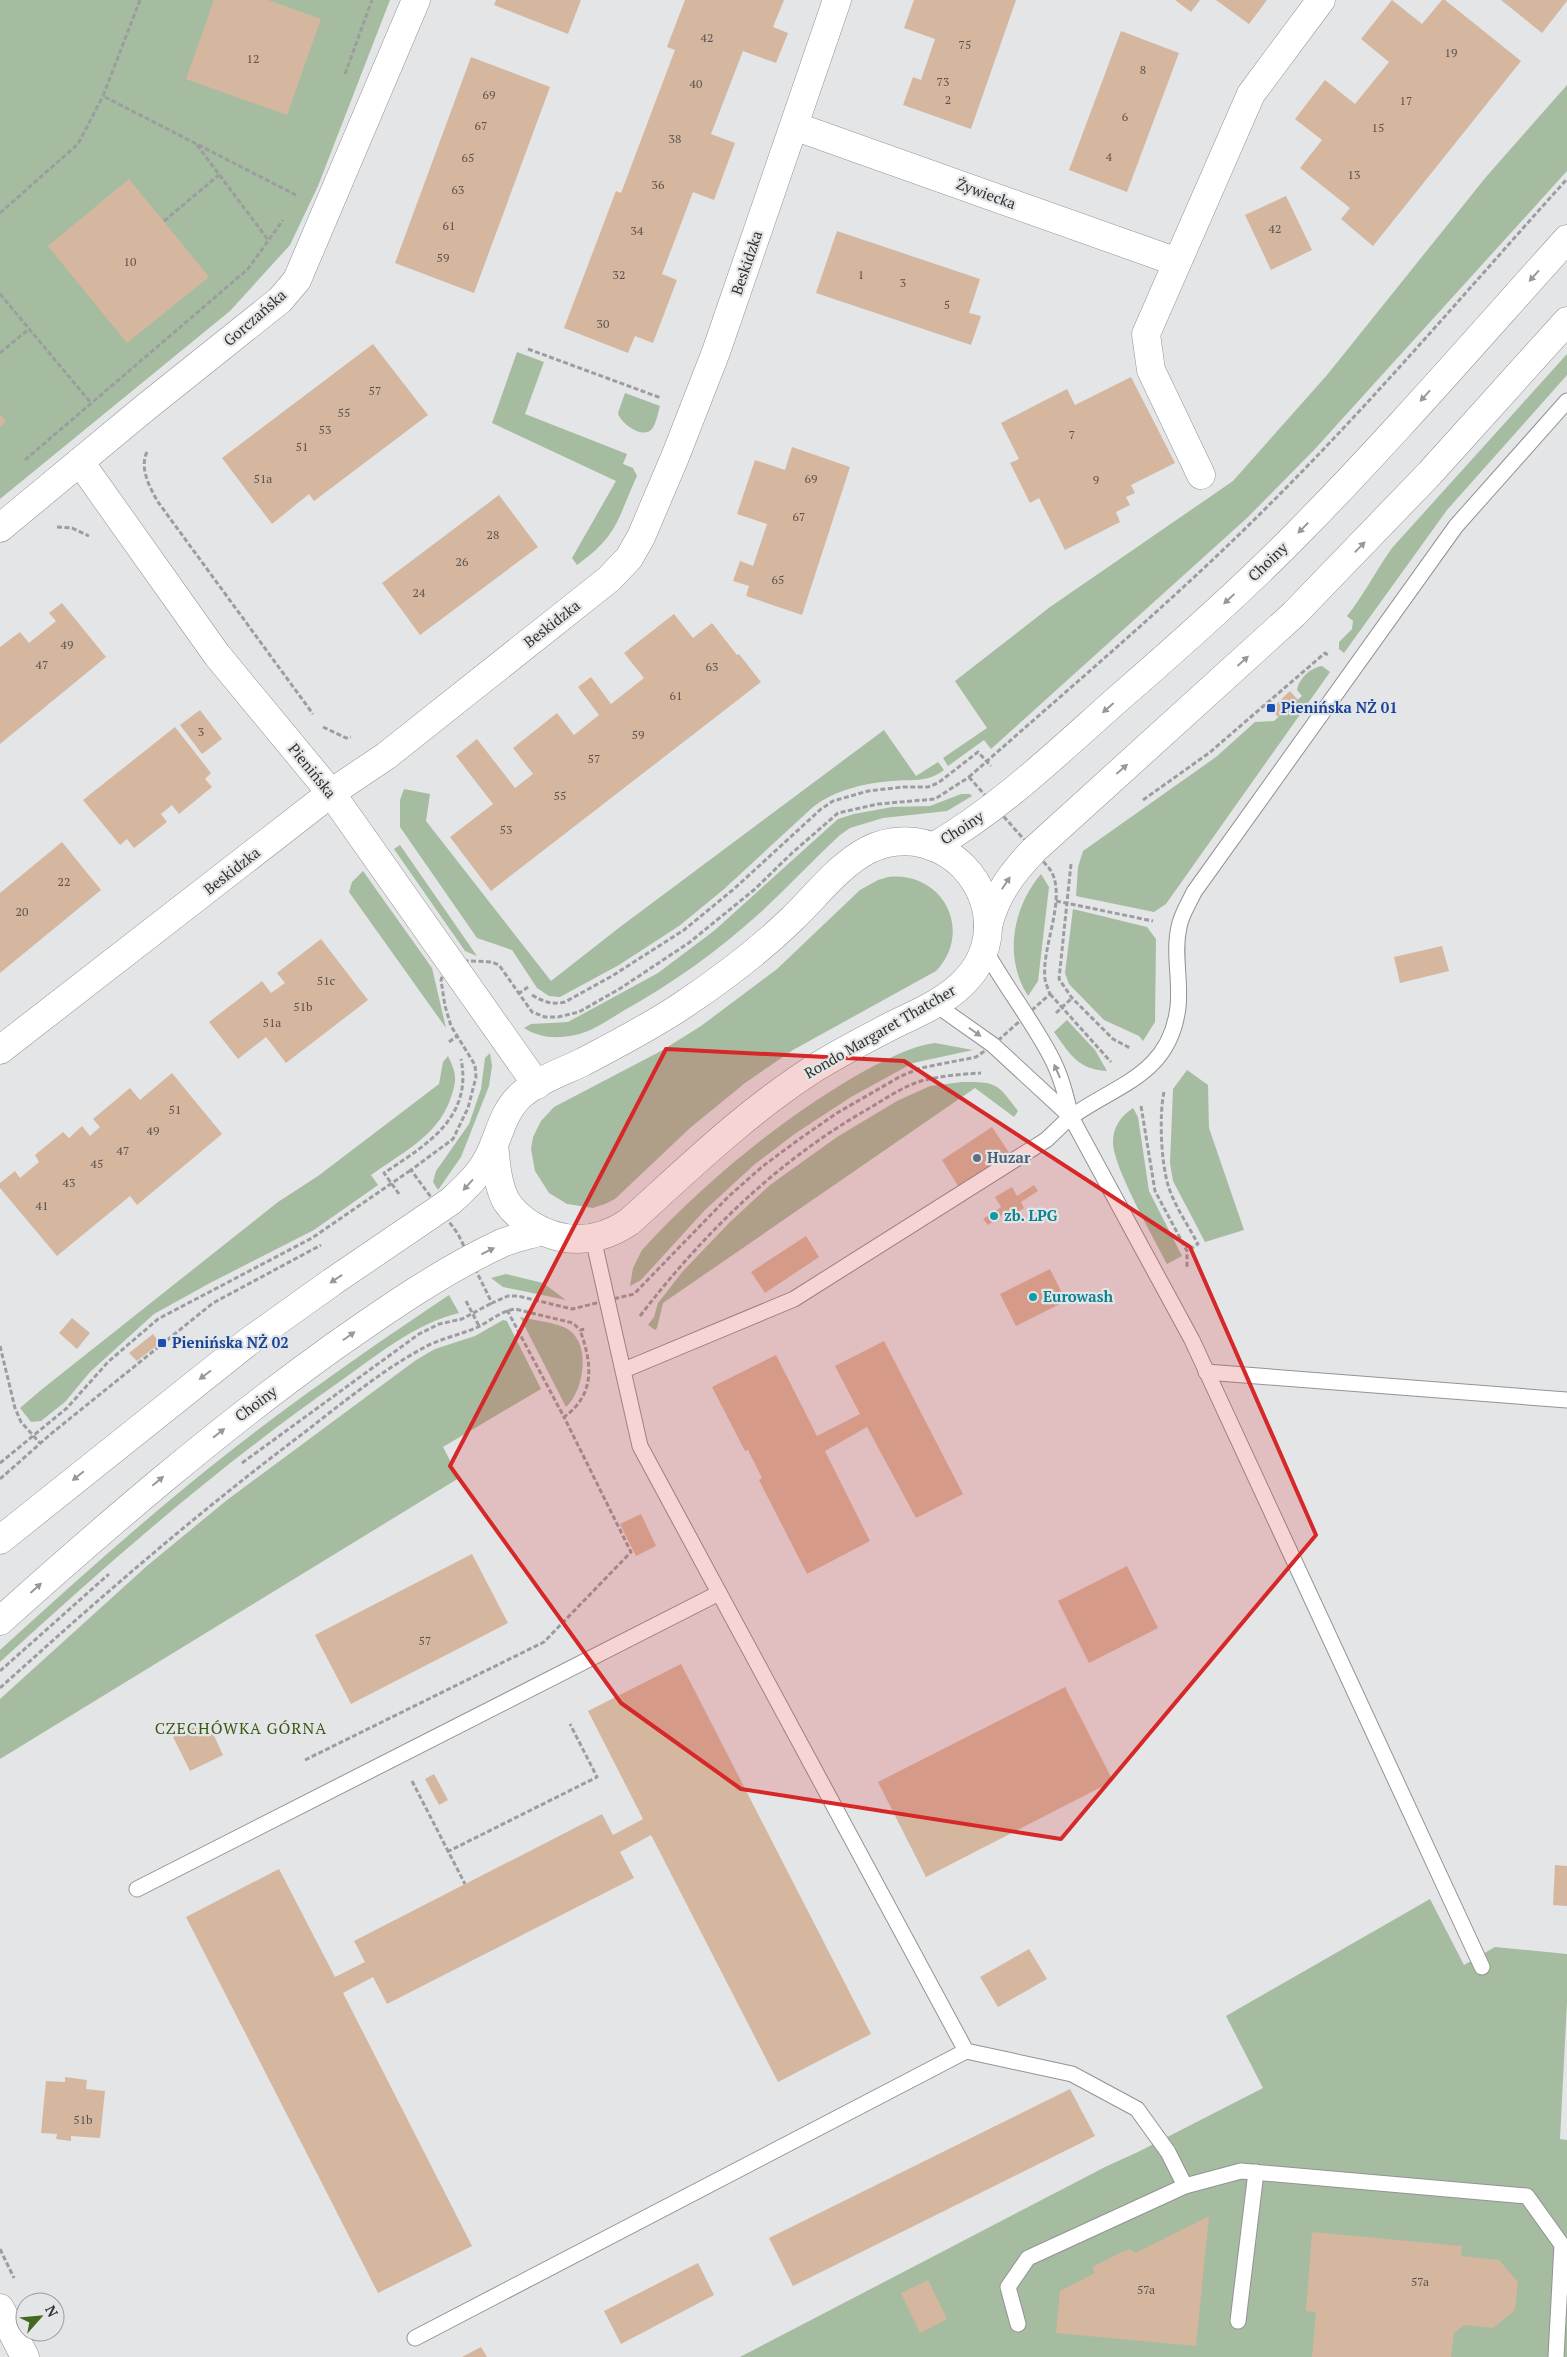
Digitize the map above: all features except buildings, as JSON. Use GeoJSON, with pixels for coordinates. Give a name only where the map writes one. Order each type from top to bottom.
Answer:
{"type":"FeatureCollection","features":[{"type":"Feature","properties":{"kind":"street","name":"Gorczańska"},"geometry":{"type":"LineString","coordinates":[[0,528],[280,300],[297,280],[328,211],[416,0]]}},
{"type":"Feature","properties":{"kind":"street","name":"Beskidzka"},"geometry":{"type":"LineString","coordinates":[[0,1050],[331,793],[386,756],[609,579],[630,558],[642,537],[716,352],[837,0]]}},
{"type":"Feature","properties":{"kind":"street"},"geometry":{"type":"LineString","coordinates":[[1201,475],[1151,370],[1146,334],[1251,94],[1321,0]]}},
{"type":"Feature","properties":{"kind":"street","name":"Żywiecka"},"geometry":{"type":"LineString","coordinates":[[794,126],[1178,262]]}},
{"type":"Feature","properties":{"kind":"street","name":"Choiny"},"geometry":{"type":"LineString","coordinates":[[933,847],[968,826],[994,806],[1153,669],[1293,538],[1377,450],[1567,239]]}},
{"type":"Feature","properties":{"kind":"street"},"geometry":{"type":"LineString","coordinates":[[986,939],[992,910],[1002,888],[1034,850],[1294,614],[1424,480],[1567,321]]}},
{"type":"Feature","properties":{"kind":"street","name":"Pienińska"},"geometry":{"type":"LineString","coordinates":[[80,462],[217,655],[331,793],[536,1085]]}},
{"type":"Feature","properties":{"kind":"street","name":"Rondo Margaret Thatcher"},"geometry":{"type":"LineString","coordinates":[[897,842],[933,847],[954,857],[973,878],[985,903],[986,939],[974,971],[965,982],[935,1004],[830,1059],[772,1097],[708,1149],[630,1222],[607,1235],[578,1240],[542,1231],[526,1222],[507,1202],[496,1170],[494,1144],[507,1112],[514,1103],[536,1085],[633,1036],[694,997],[776,934],[832,878],[864,853],[897,842]]}},
{"type":"Feature","properties":{"kind":"street"},"geometry":{"type":"LineString","coordinates":[[0,1540],[248,1342],[451,1201],[478,1172],[494,1144]]}},
{"type":"Feature","properties":{"kind":"street","name":"Choiny"},"geometry":{"type":"LineString","coordinates":[[0,1621],[107,1525],[174,1469],[316,1360],[386,1311],[452,1269],[504,1242],[542,1231]]}},
{"type":"Feature","properties":{"kind":"street"},"geometry":{"type":"LineString","coordinates":[[0,2308],[25,2357]]}},
{"type":"Feature","properties":{"kind":"lane"},"geometry":{"type":"LineString","coordinates":[[624,1370],[794,1299],[1046,1140],[1071,1117],[1128,1085],[1147,1070],[1164,1046],[1173,1029],[1178,1008],[1177,944],[1179,926],[1194,892],[1456,526],[1567,401]]}},
{"type":"Feature","properties":{"kind":"lane"},"geometry":{"type":"LineString","coordinates":[[986,939],[1007,989],[1050,1055],[1063,1084],[1071,1117],[1206,1372],[1482,1967]]}},
{"type":"Feature","properties":{"kind":"lane"},"geometry":{"type":"LineString","coordinates":[[935,1004],[993,1045],[1071,1117]]}},
{"type":"Feature","properties":{"kind":"lane"},"geometry":{"type":"LineString","coordinates":[[593,1238],[614,1322],[640,1446],[966,2051]]}},
{"type":"Feature","properties":{"kind":"lane"},"geometry":{"type":"LineString","coordinates":[[1206,1372],[1567,1400]]}},
{"type":"Feature","properties":{"kind":"lane"},"geometry":{"type":"LineString","coordinates":[[137,1890],[720,1593]]}},
{"type":"Feature","properties":{"kind":"lane"},"geometry":{"type":"LineString","coordinates":[[415,2338],[966,2051],[1072,2074],[1137,2108],[1168,2152],[1186,2186]]}},
{"type":"Feature","properties":{"kind":"lane"},"geometry":{"type":"LineString","coordinates":[[1018,2324],[1008,2287],[1028,2258],[1186,2186],[1241,2171],[1527,2196],[1562,2245],[1556,2357]]}},
{"type":"Feature","properties":{"kind":"lane"},"geometry":{"type":"LineString","coordinates":[[1238,2321],[1256,2172]]}},
{"type":"Feature","properties":{"kind":"path"},"geometry":{"type":"LineString","coordinates":[[0,213],[78,144],[104,96],[140,0]]}},
{"type":"Feature","properties":{"kind":"path"},"geometry":{"type":"LineString","coordinates":[[344,76],[372,0]]}},
{"type":"Feature","properties":{"kind":"path"},"geometry":{"type":"LineString","coordinates":[[104,96],[328,211]]}},
{"type":"Feature","properties":{"kind":"path"},"geometry":{"type":"LineString","coordinates":[[195,143],[269,241]]}},
{"type":"Feature","properties":{"kind":"path"},"geometry":{"type":"LineString","coordinates":[[164,221],[219,175]]}},
{"type":"Feature","properties":{"kind":"path"},"geometry":{"type":"LineString","coordinates":[[532,1012],[545,1017],[558,1017],[579,1012],[667,958],[755,889],[799,846],[838,813],[878,804],[936,799],[968,777],[1110,652],[1266,508],[1342,429],[1567,180]]}},
{"type":"Feature","properties":{"kind":"path"},"geometry":{"type":"LineString","coordinates":[[24,461],[248,270],[284,219]]}},
{"type":"Feature","properties":{"kind":"path"},"geometry":{"type":"LineString","coordinates":[[0,294],[91,403]]}},
{"type":"Feature","properties":{"kind":"path"},"geometry":{"type":"LineString","coordinates":[[0,353],[29,329]]}},
{"type":"Feature","properties":{"kind":"path"},"geometry":{"type":"LineString","coordinates":[[528,349],[669,401]]}},
{"type":"Feature","properties":{"kind":"path"},"geometry":{"type":"LineString","coordinates":[[50,526],[72,528],[93,538]]}},
{"type":"Feature","properties":{"kind":"path"},"geometry":{"type":"LineString","coordinates":[[251,629],[323,728],[346,738],[354,737]]}},
{"type":"Feature","properties":{"kind":"path"},"geometry":{"type":"LineString","coordinates":[[532,995],[544,1002],[555,1004],[565,1002],[646,955],[715,905],[821,809],[833,801],[882,788],[928,787],[938,783],[978,752]]}},
{"type":"Feature","properties":{"kind":"path"},"geometry":{"type":"LineString","coordinates":[[968,777],[1053,873],[1056,901],[1045,978],[1050,994],[1116,1067],[1140,1102],[1155,1191],[1187,1251],[1187,1287],[1172,1307]]}},
{"type":"Feature","properties":{"kind":"path"},"geometry":{"type":"LineString","coordinates":[[1070,881],[1059,979],[1072,998],[1113,1040],[1129,1046],[1164,1092],[1162,1114],[1164,1163],[1168,1186],[1198,1244],[1187,1251]]}},
{"type":"Feature","properties":{"kind":"path"},"geometry":{"type":"LineString","coordinates":[[1056,901],[1179,926]]}},
{"type":"Feature","properties":{"kind":"path"},"geometry":{"type":"LineString","coordinates":[[763,1166],[820,1124],[901,1076],[921,1068],[976,1056],[993,1045],[1050,994]]}},
{"type":"Feature","properties":{"kind":"path"},"geometry":{"type":"LineString","coordinates":[[1036,1033],[1072,998]]}},
{"type":"Feature","properties":{"kind":"path"},"geometry":{"type":"LineString","coordinates":[[384,1173],[428,1143],[448,1123],[464,1077],[461,1059]]}},
{"type":"Feature","properties":{"kind":"path"},"geometry":{"type":"LineString","coordinates":[[580,1330],[640,1316],[679,1267],[722,1220],[766,1180],[839,1126],[911,1085],[933,1079],[994,1073],[1009,1060]]}},
{"type":"Feature","properties":{"kind":"path"},"geometry":{"type":"LineString","coordinates":[[0,1463],[67,1408],[108,1362],[158,1319],[312,1238],[411,1170]]}},
{"type":"Feature","properties":{"kind":"path"},"geometry":{"type":"LineString","coordinates":[[392,1200],[399,1194]]}},
{"type":"Feature","properties":{"kind":"path"},"geometry":{"type":"LineString","coordinates":[[0,1480],[40,1443],[213,1303],[324,1244]]}},
{"type":"Feature","properties":{"kind":"path"},"geometry":{"type":"LineString","coordinates":[[240,1464],[419,1334],[439,1324],[462,1319],[492,1303]]}},
{"type":"Feature","properties":{"kind":"path"},"geometry":{"type":"LineString","coordinates":[[0,1688],[144,1560],[231,1488],[343,1403],[422,1348],[446,1337],[479,1326],[507,1310],[515,1309],[573,1322],[580,1330],[590,1364],[583,1398],[575,1409],[564,1416]]}},
{"type":"Feature","properties":{"kind":"path"},"geometry":{"type":"LineString","coordinates":[[306,1760],[544,1642],[631,1552],[564,1416],[507,1310]]}},
{"type":"Feature","properties":{"kind":"path"},"geometry":{"type":"LineString","coordinates":[[0,1346],[15,1408],[21,1422],[40,1443]]}},
{"type":"Feature","properties":{"kind":"path"},"geometry":{"type":"LineString","coordinates":[[0,1671],[115,1568]]}},
{"type":"Feature","properties":{"kind":"path"},"geometry":{"type":"LineString","coordinates":[[382,1723],[385,1729]]}},
{"type":"Feature","properties":{"kind":"path"},"geometry":{"type":"LineString","coordinates":[[447,1852],[597,1776],[570,1724]]}},
{"type":"Feature","properties":{"kind":"path"},"geometry":{"type":"LineString","coordinates":[[409,1776],[465,1884]]}},
{"type":"Feature","properties":{"kind":"highlighted area"},"geometry":{"type":"Polygon","coordinates":[[[666,1049],[904,1061],[1190,1247],[1316,1535],[1061,1839],[741,1789],[621,1703],[450,1466],[666,1049]]]}},
{"type":"Feature","properties":{"kind":"green space"},"geometry":{"type":"Polygon","coordinates":[[[0,0],[390,0],[318,186],[290,245],[230,311],[0,499],[0,0]]]}},
{"type":"Feature","properties":{"kind":"green space"},"geometry":{"type":"Polygon","coordinates":[[[1567,85],[1567,171],[1314,450],[1247,518],[991,749],[984,740],[948,766],[943,758],[987,728],[955,681],[1050,607],[1233,481],[1327,375],[1486,177],[1567,85]]]}},
{"type":"Feature","properties":{"kind":"green space"},"geometry":{"type":"Polygon","coordinates":[[[517,352],[544,362],[525,414],[627,454],[623,464],[633,468],[637,476],[609,535],[591,554],[577,565],[572,558],[616,481],[492,423],[517,352]]]}},
{"type":"Feature","properties":{"kind":"green space"},"geometry":{"type":"Polygon","coordinates":[[[1567,354],[1567,375],[1447,510],[1344,653],[1339,649],[1339,642],[1352,629],[1353,621],[1347,616],[1392,548],[1567,354]]]}},
{"type":"Feature","properties":{"kind":"green space"},"geometry":{"type":"Polygon","coordinates":[[[625,393],[660,406],[655,424],[648,432],[643,433],[632,429],[620,417],[618,413],[625,393]]]}},
{"type":"Feature","properties":{"kind":"green space"},"geometry":{"type":"Polygon","coordinates":[[[1322,666],[1330,672],[1166,904],[1154,912],[1076,896],[1078,867],[1083,851],[1216,757],[1255,722],[1274,721],[1302,696],[1297,690],[1306,674],[1322,666]]]}},
{"type":"Feature","properties":{"kind":"green space"},"geometry":{"type":"Polygon","coordinates":[[[884,730],[916,776],[938,762],[944,770],[925,779],[899,780],[861,786],[841,792],[822,801],[813,807],[723,890],[679,926],[619,965],[560,997],[549,996],[537,988],[512,950],[477,938],[400,827],[400,800],[404,789],[430,794],[426,821],[551,981],[620,927],[884,730]]]}},
{"type":"Feature","properties":{"kind":"green space"},"geometry":{"type":"Polygon","coordinates":[[[961,794],[970,794],[972,796],[947,811],[883,818],[850,828],[840,835],[761,912],[729,940],[677,978],[600,1025],[588,1031],[562,1037],[542,1036],[524,1028],[531,1024],[568,1022],[658,973],[715,930],[838,819],[892,807],[930,806],[961,794]]]}},
{"type":"Feature","properties":{"kind":"green space"},"geometry":{"type":"Polygon","coordinates":[[[400,845],[477,956],[465,951],[394,849],[400,845]]]}},
{"type":"Feature","properties":{"kind":"green space"},"geometry":{"type":"Polygon","coordinates":[[[363,871],[432,968],[446,1028],[349,892],[352,882],[363,871]]]}},
{"type":"Feature","properties":{"kind":"green space"},"geometry":{"type":"Polygon","coordinates":[[[1041,874],[1049,887],[1038,981],[1028,996],[1020,981],[1016,965],[1015,933],[1018,917],[1024,902],[1031,887],[1041,874]]]}},
{"type":"Feature","properties":{"kind":"green space"},"geometry":{"type":"Polygon","coordinates":[[[888,877],[907,878],[924,884],[937,894],[947,907],[952,922],[952,939],[947,955],[936,971],[793,1050],[745,1083],[690,1128],[615,1199],[593,1208],[567,1204],[549,1193],[535,1171],[531,1149],[533,1137],[541,1121],[554,1107],[661,1051],[701,1026],[777,969],[860,890],[888,877]]]}},
{"type":"Feature","properties":{"kind":"green space"},"geometry":{"type":"Polygon","coordinates":[[[1073,909],[1147,927],[1156,939],[1155,1022],[1143,1041],[1139,1036],[1104,1020],[1069,984],[1065,973],[1073,909]]]}},
{"type":"Feature","properties":{"kind":"green space"},"geometry":{"type":"Polygon","coordinates":[[[1067,1020],[1095,1050],[1107,1071],[1097,1070],[1081,1064],[1065,1047],[1054,1032],[1067,1020]]]}},
{"type":"Feature","properties":{"kind":"green space"},"geometry":{"type":"Polygon","coordinates":[[[935,1043],[973,1050],[913,1063],[851,1097],[796,1133],[755,1164],[705,1210],[641,1280],[630,1286],[633,1268],[642,1250],[692,1199],[748,1150],[808,1106],[868,1069],[909,1050],[935,1043]]]}},
{"type":"Feature","properties":{"kind":"green space"},"geometry":{"type":"Polygon","coordinates":[[[490,1053],[492,1066],[489,1086],[461,1157],[438,1190],[433,1182],[436,1171],[469,1124],[481,1089],[485,1058],[490,1053]]]}},
{"type":"Feature","properties":{"kind":"green space"},"geometry":{"type":"Polygon","coordinates":[[[448,1056],[453,1068],[455,1082],[444,1113],[437,1124],[417,1143],[371,1175],[378,1185],[314,1230],[154,1314],[90,1372],[65,1402],[41,1421],[31,1422],[20,1408],[278,1202],[318,1176],[439,1084],[443,1062],[448,1056]]]}},
{"type":"Feature","properties":{"kind":"green space"},"geometry":{"type":"Polygon","coordinates":[[[1187,1070],[1208,1085],[1209,1128],[1244,1230],[1205,1242],[1173,1181],[1170,1163],[1173,1089],[1187,1070]]]}},
{"type":"Feature","properties":{"kind":"green space"},"geometry":{"type":"Polygon","coordinates":[[[962,1082],[983,1083],[995,1086],[1018,1111],[1014,1117],[975,1088],[663,1303],[657,1328],[655,1330],[648,1325],[654,1317],[658,1303],[683,1271],[729,1223],[770,1185],[837,1137],[897,1101],[930,1086],[962,1082]]]}},
{"type":"Feature","properties":{"kind":"green space"},"geometry":{"type":"Polygon","coordinates":[[[1133,1108],[1138,1117],[1149,1191],[1182,1256],[1167,1264],[1127,1186],[1115,1155],[1113,1137],[1116,1127],[1124,1115],[1133,1108]]]}},
{"type":"Feature","properties":{"kind":"green space"},"geometry":{"type":"Polygon","coordinates":[[[506,1274],[543,1283],[566,1300],[503,1287],[491,1278],[506,1274]]]}},
{"type":"Feature","properties":{"kind":"green space"},"geometry":{"type":"Polygon","coordinates":[[[449,1295],[459,1313],[427,1324],[397,1341],[252,1446],[124,1551],[0,1662],[0,1650],[182,1490],[297,1401],[449,1295]]]}},
{"type":"Feature","properties":{"kind":"green space"},"geometry":{"type":"Polygon","coordinates":[[[520,1317],[559,1325],[569,1330],[576,1337],[582,1357],[581,1380],[572,1400],[566,1407],[520,1317]]]}},
{"type":"Feature","properties":{"kind":"green space"},"geometry":{"type":"Polygon","coordinates":[[[503,1320],[507,1321],[541,1389],[443,1447],[459,1478],[0,1759],[0,1699],[148,1565],[227,1500],[416,1360],[435,1349],[475,1336],[503,1320]]]}},
{"type":"Feature","properties":{"kind":"green space"},"geometry":{"type":"Polygon","coordinates":[[[1430,1899],[1464,1965],[1495,1947],[1567,1954],[1567,2002],[1560,2139],[1567,2140],[1567,2357],[740,2357],[1107,2166],[1263,2088],[1226,2016],[1430,1899]]]}},
{"type":"Feature","properties":{"kind":"place","name":"Pienińska NŻ 01"},"geometry":{"type":"Point","coordinates":[1271,708]}},
{"type":"Feature","properties":{"kind":"place","name":"Huzar"},"geometry":{"type":"Point","coordinates":[977,1158]}},
{"type":"Feature","properties":{"kind":"place","name":"zb. LPG"},"geometry":{"type":"Point","coordinates":[994,1216]}},
{"type":"Feature","properties":{"kind":"place","name":"Eurowash"},"geometry":{"type":"Point","coordinates":[1033,1297]}},
{"type":"Feature","properties":{"kind":"place","name":"Pienińska NŻ 02"},"geometry":{"type":"Point","coordinates":[162,1343]}},
{"type":"Feature","properties":{"kind":"district","name":"CZECHÓWKA GÓRNA"},"geometry":{"type":"Point","coordinates":[241,1728]}}]}
